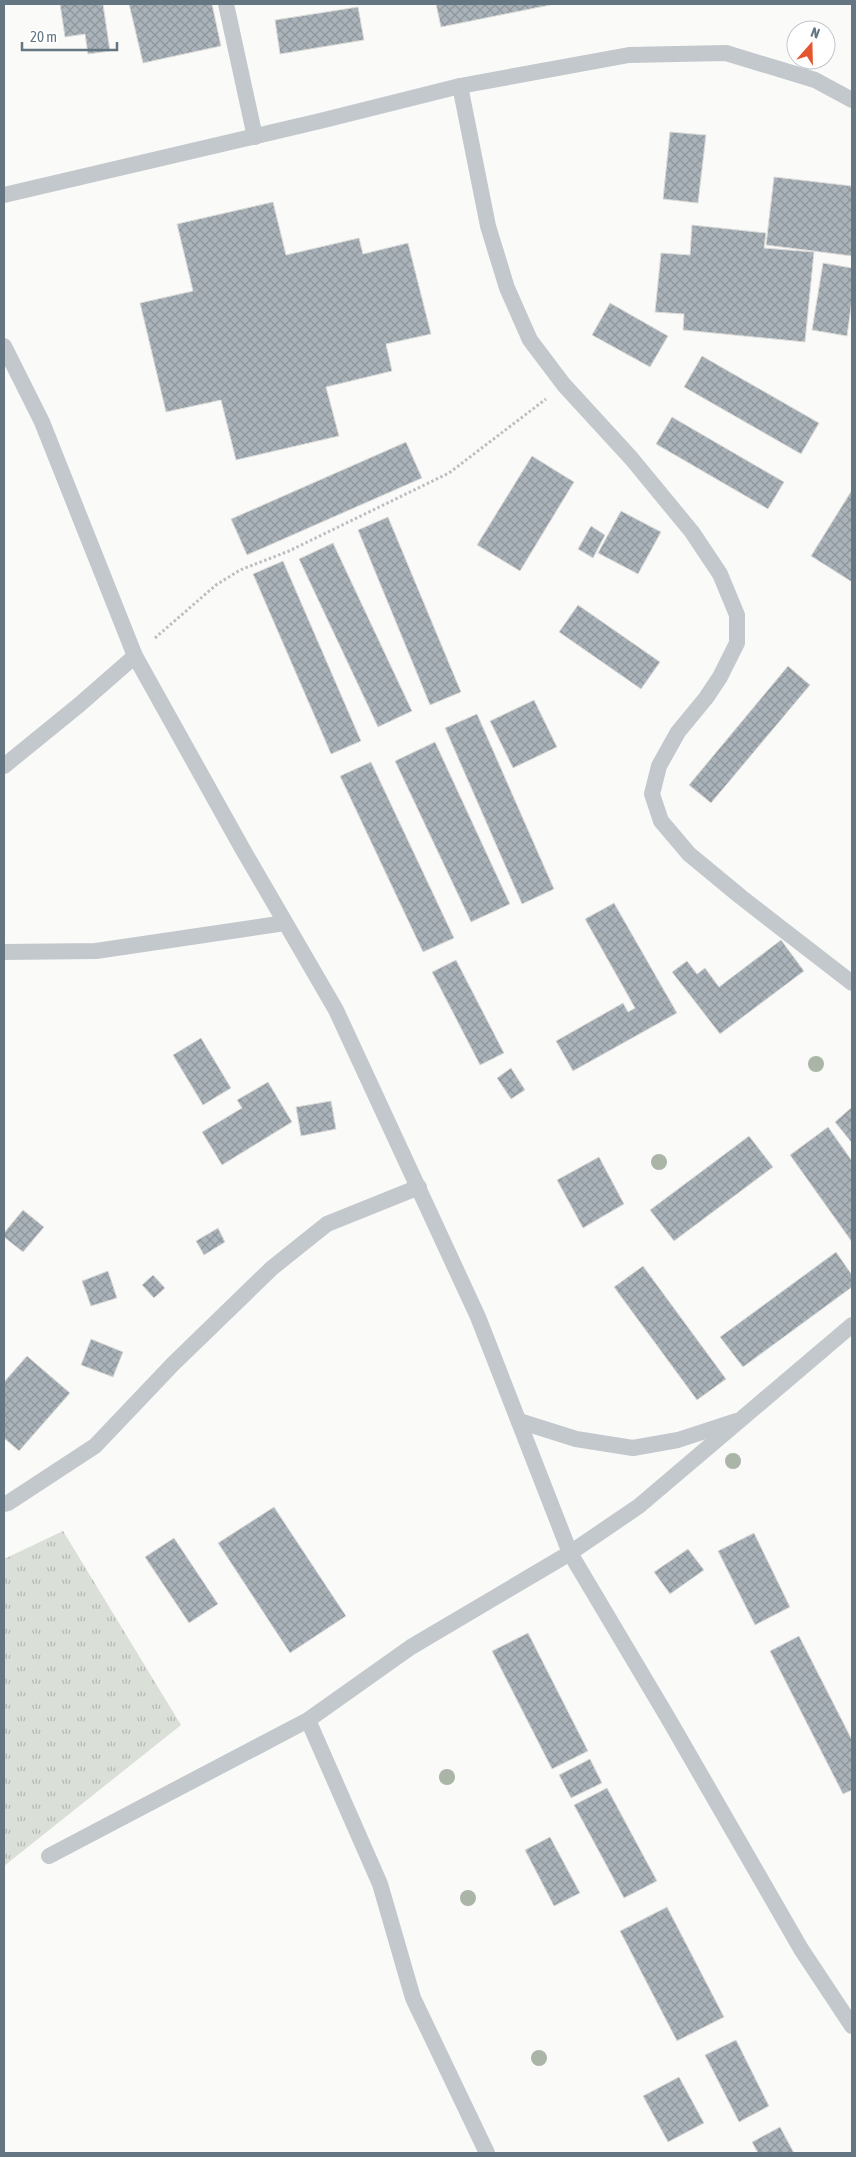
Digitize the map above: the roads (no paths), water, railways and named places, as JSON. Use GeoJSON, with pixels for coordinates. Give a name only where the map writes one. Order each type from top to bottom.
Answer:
{"type":"FeatureCollection","features":[{"type":"Feature","properties":{"kind":"lane"},"geometry":{"type":"LineString","coordinates":[[226,4],[254,137]]}},
{"type":"Feature","properties":{"kind":"lane"},"geometry":{"type":"LineString","coordinates":[[4,195],[254,137],[460,86],[628,55],[726,54],[815,80],[852,100]]}},
{"type":"Feature","properties":{"kind":"lane"},"geometry":{"type":"LineString","coordinates":[[460,86],[488,226],[507,288],[530,340],[564,385],[631,458],[692,532],[720,574],[736,615],[737,643],[720,677],[706,698],[678,732],[659,766],[652,794],[661,821],[689,854],[852,983]]}},
{"type":"Feature","properties":{"kind":"lane"},"geometry":{"type":"LineString","coordinates":[[4,346],[42,422],[135,656],[336,1010],[478,1317],[570,1553],[668,1718],[801,1949],[852,2026]]}},
{"type":"Feature","properties":{"kind":"lane"},"geometry":{"type":"LineString","coordinates":[[4,766],[79,705],[135,656]]}},
{"type":"Feature","properties":{"kind":"lane"},"geometry":{"type":"LineString","coordinates":[[4,952],[96,951],[285,923]]}},
{"type":"Feature","properties":{"kind":"lane"},"geometry":{"type":"LineString","coordinates":[[4,1504],[95,1446],[172,1364],[265,1275],[327,1224],[419,1187]]}},
{"type":"Feature","properties":{"kind":"lane"},"geometry":{"type":"LineString","coordinates":[[49,1856],[308,1720],[410,1647],[570,1553],[640,1506],[852,1325]]}},
{"type":"Feature","properties":{"kind":"lane"},"geometry":{"type":"LineString","coordinates":[[519,1421],[576,1439],[633,1448],[678,1440],[743,1419]]}},
{"type":"Feature","properties":{"kind":"lane"},"geometry":{"type":"LineString","coordinates":[[308,1720],[380,1884],[413,1998],[487,2153]]}}]}
